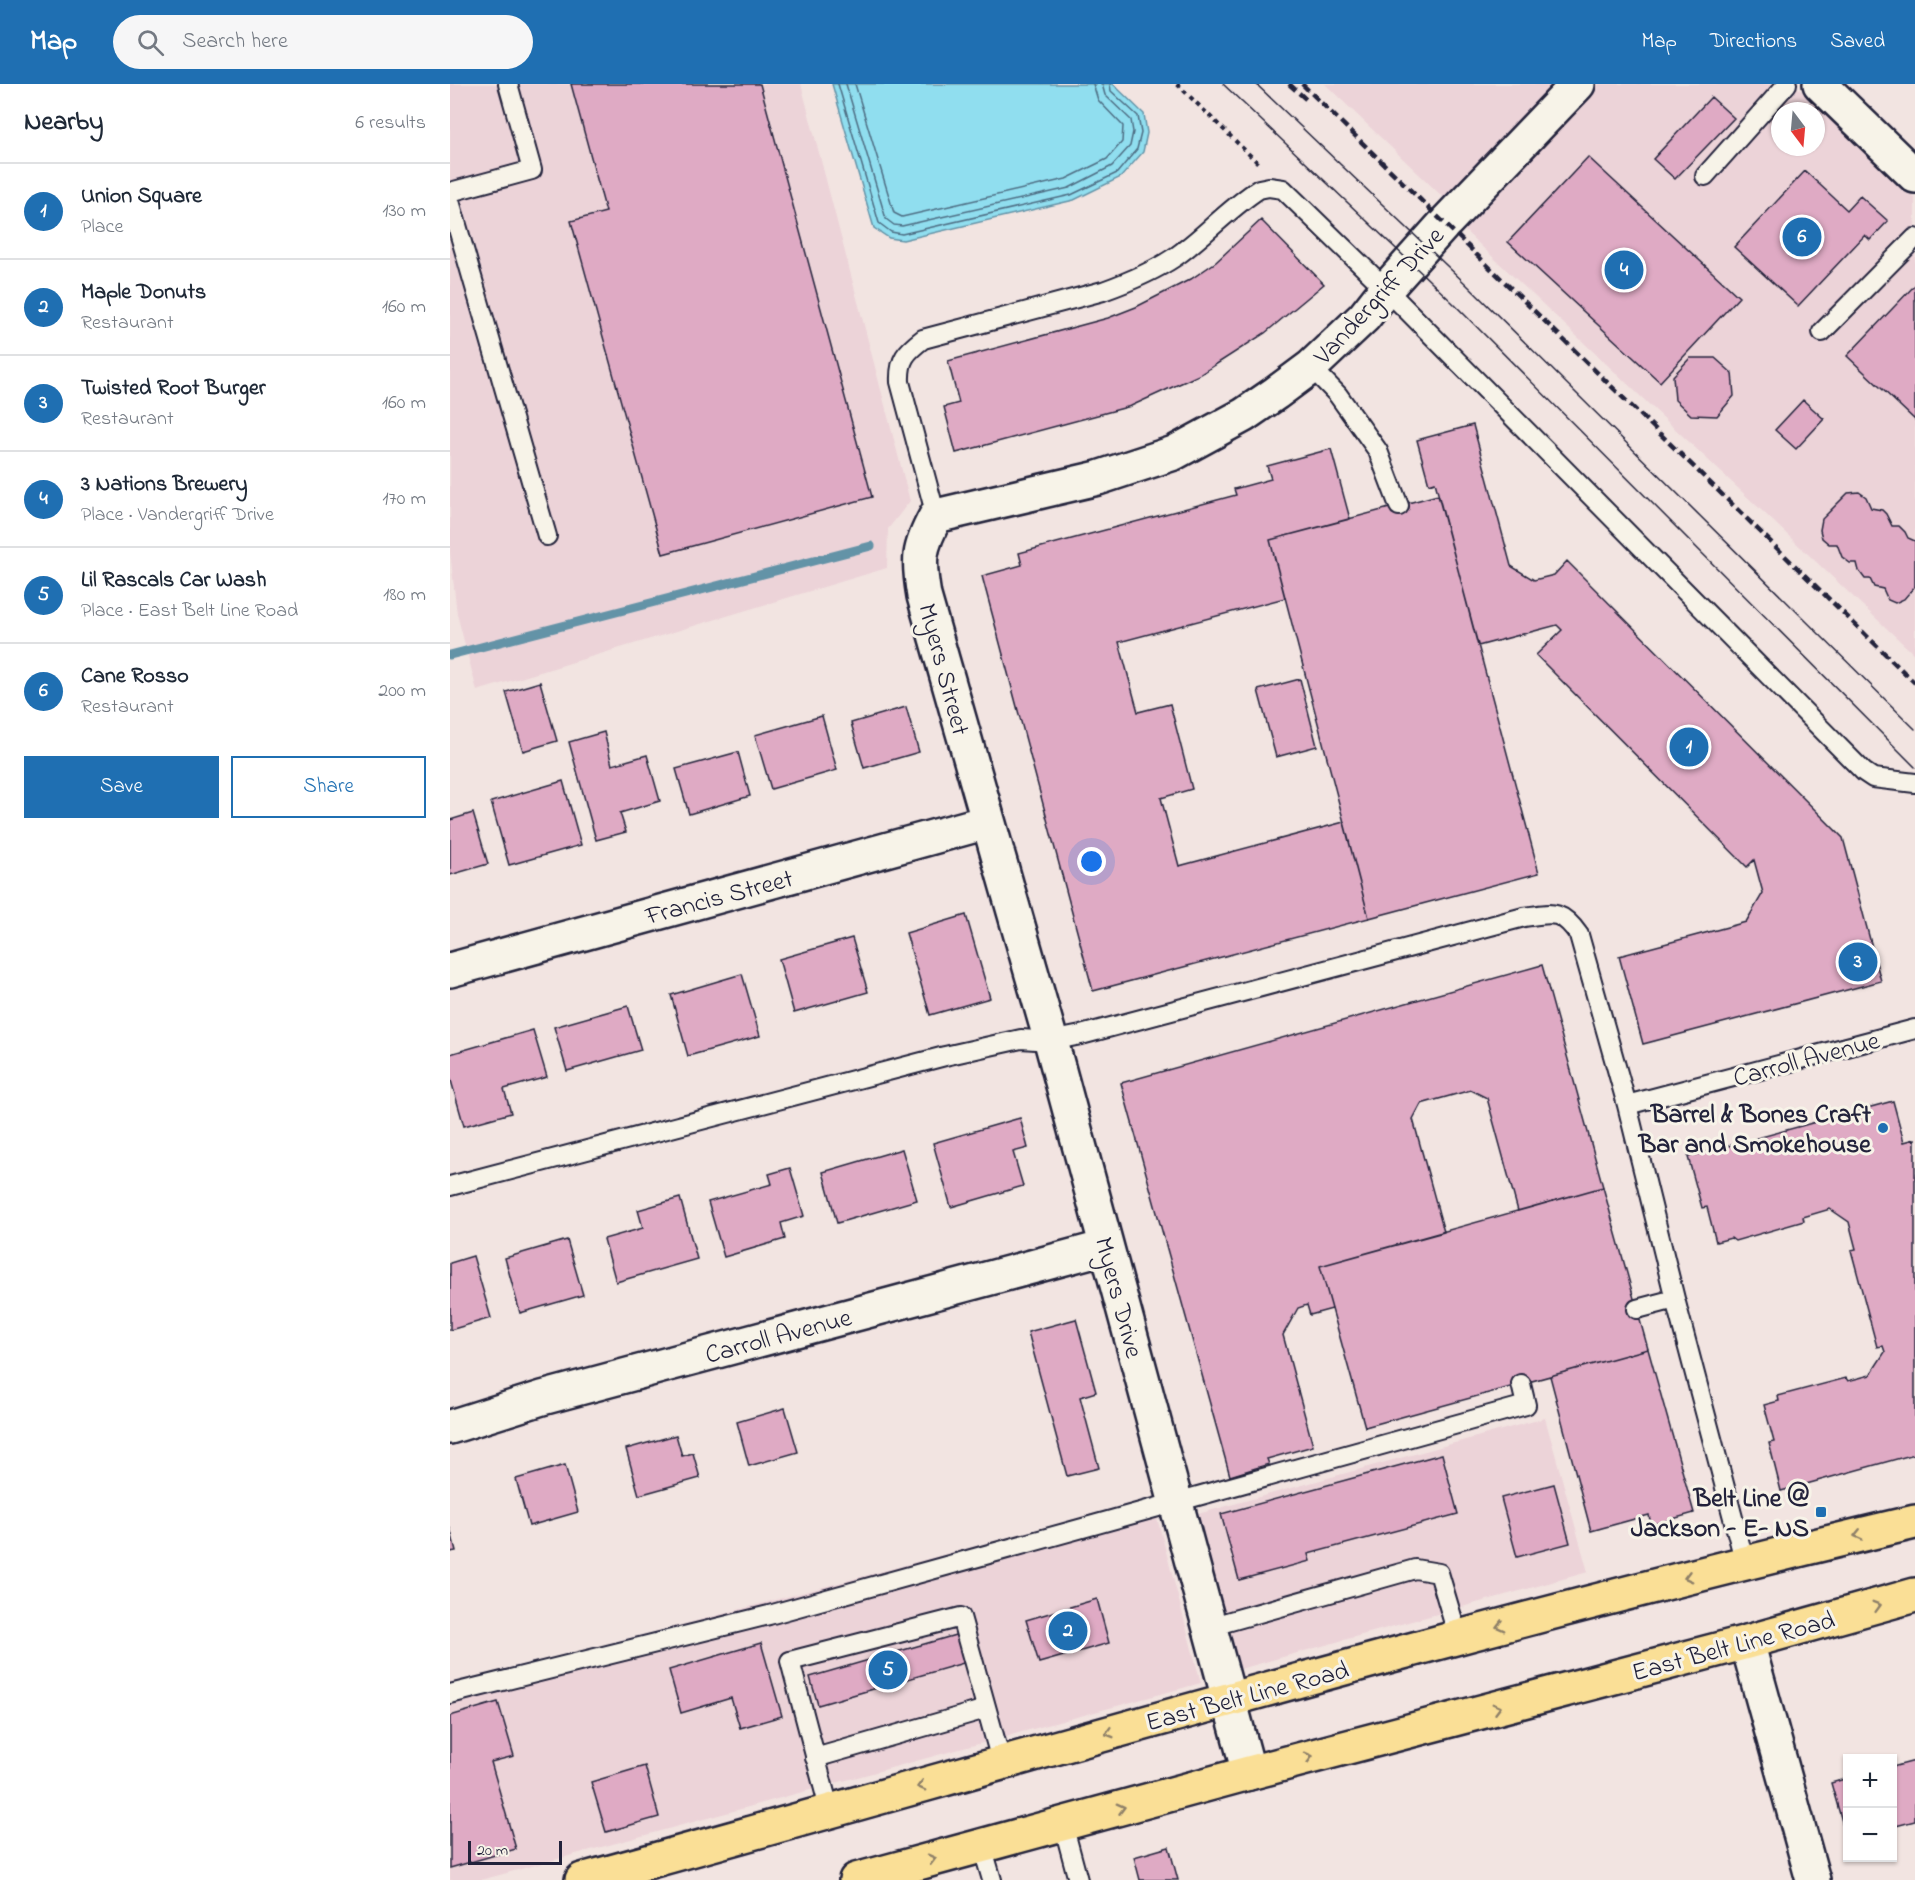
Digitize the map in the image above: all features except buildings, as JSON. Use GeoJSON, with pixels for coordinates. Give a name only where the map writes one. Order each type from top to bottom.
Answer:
{"type":"FeatureCollection","features":[{"type":"Feature","properties":{"kind":"main road","name":"East Belt Line Road"},"geometry":{"type":"LineString","coordinates":[[582,1880],[1458,1637],[1915,1522]]}},
{"type":"Feature","properties":{"kind":"main road","name":"East Belt Line Road"},"geometry":{"type":"LineString","coordinates":[[856,1880],[1915,1595]]}},
{"type":"Feature","properties":{"kind":"street","name":"Vandergriff Drive"},"geometry":{"type":"LineString","coordinates":[[936,516],[1098,478],[1174,453],[1244,415],[1311,367],[1364,317],[1445,223],[1578,84]]}},
{"type":"Feature","properties":{"kind":"street"},"geometry":{"type":"LineString","coordinates":[[1820,84],[1915,176]]}},
{"type":"Feature","properties":{"kind":"street","name":"Myers Street"},"geometry":{"type":"LineString","coordinates":[[936,516],[925,536],[920,553],[919,569],[924,596],[987,822]]}},
{"type":"Feature","properties":{"kind":"street","name":"Francis Street"},"geometry":{"type":"LineString","coordinates":[[450,970],[987,822]]}},
{"type":"Feature","properties":{"kind":"street","name":"Myers Drive"},"geometry":{"type":"LineString","coordinates":[[987,822],[1051,1041],[1248,1773]]}},
{"type":"Feature","properties":{"kind":"street","name":"Carroll Avenue"},"geometry":{"type":"LineString","coordinates":[[450,1427],[542,1398],[1106,1247]]}},
{"type":"Feature","properties":{"kind":"street"},"geometry":{"type":"LineString","coordinates":[[1747,1642],[1813,1880]]}},
{"type":"Feature","properties":{"kind":"lane"},"geometry":{"type":"LineString","coordinates":[[450,192],[532,170],[508,84]]}},
{"type":"Feature","properties":{"kind":"lane"},"geometry":{"type":"LineString","coordinates":[[1705,176],[1787,84]]}},
{"type":"Feature","properties":{"kind":"lane"},"geometry":{"type":"LineString","coordinates":[[936,516],[900,382],[899,367],[908,350],[923,339],[1103,291],[1130,281],[1157,269],[1176,256],[1259,189],[1283,189],[1386,289],[1864,772],[1873,778],[1915,783]]}},
{"type":"Feature","properties":{"kind":"lane"},"geometry":{"type":"LineString","coordinates":[[450,201],[547,536]]}},
{"type":"Feature","properties":{"kind":"lane"},"geometry":{"type":"LineString","coordinates":[[1822,332],[1915,238]]}},
{"type":"Feature","properties":{"kind":"lane"},"geometry":{"type":"LineString","coordinates":[[1311,367],[1338,394],[1377,452],[1399,506]]}},
{"type":"Feature","properties":{"kind":"lane"},"geometry":{"type":"LineString","coordinates":[[450,1186],[945,1056],[1021,1040],[1051,1041],[1081,1035],[1524,916],[1555,913],[1569,921],[1579,935],[1627,1105],[1675,1299],[1745,1563]]}},
{"type":"Feature","properties":{"kind":"lane","name":"Carroll Avenue"},"geometry":{"type":"LineString","coordinates":[[1627,1105],[1915,1029]]}},
{"type":"Feature","properties":{"kind":"lane"},"geometry":{"type":"LineString","coordinates":[[1637,1309],[1675,1299]]}},
{"type":"Feature","properties":{"kind":"lane"},"geometry":{"type":"LineString","coordinates":[[450,1694],[769,1615],[1526,1405],[1521,1384]]}},
{"type":"Feature","properties":{"kind":"lane"},"geometry":{"type":"LineString","coordinates":[[1209,1627],[1415,1569],[1439,1573],[1458,1637]]}},
{"type":"Feature","properties":{"kind":"lane"},"geometry":{"type":"LineString","coordinates":[[830,1812],[789,1661],[961,1617],[1002,1764]]}},
{"type":"Feature","properties":{"kind":"lane"},"geometry":{"type":"LineString","coordinates":[[815,1758],[986,1709]]}},
{"type":"Feature","properties":{"kind":"lane"},"geometry":{"type":"LineString","coordinates":[[1063,1824],[1078,1880]]}},
{"type":"Feature","properties":{"kind":"lane"},"geometry":{"type":"LineString","coordinates":[[982,1846],[992,1880]]}},
{"type":"Feature","properties":{"kind":"path"},"geometry":{"type":"LineString","coordinates":[[1177,84],[1283,189]]}},
{"type":"Feature","properties":{"kind":"shaded area"},"geometry":{"type":"Polygon","coordinates":[[[450,84],[801,84],[910,501],[888,529],[887,568],[477,691],[457,614],[450,552],[450,84]]]}},
{"type":"Feature","properties":{"kind":"shaded area"},"geometry":{"type":"Polygon","coordinates":[[[1325,84],[1556,84],[1446,200],[1325,84]]]}},
{"type":"Feature","properties":{"kind":"shaded area"},"geometry":{"type":"Polygon","coordinates":[[[1598,84],[1794,84],[1813,102],[1771,102],[1771,156],[1825,156],[1825,113],[1915,198],[1915,655],[1461,227],[1598,84]]]}},
{"type":"Feature","properties":{"kind":"shaded area"},"geometry":{"type":"Polygon","coordinates":[[[1545,1418],[1588,1572],[1240,1669],[1198,1514],[1545,1418]]]}},
{"type":"Feature","properties":{"kind":"shaded area"},"geometry":{"type":"Polygon","coordinates":[[[1152,1499],[1201,1683],[481,1880],[450,1880],[450,1687],[1152,1499]]]}},
{"type":"Feature","properties":{"kind":"water"},"geometry":{"type":"Polygon","coordinates":[[[832,84],[1113,84],[1144,114],[1147,133],[1143,152],[1121,177],[1074,200],[903,240],[889,238],[874,228],[832,84]]]}},
{"type":"Feature","properties":{"kind":"waterway"},"geometry":{"type":"LineString","coordinates":[[450,655],[871,546]]}},
{"type":"Feature","properties":{"kind":"tram line"},"geometry":{"type":"LineString","coordinates":[[1223,84],[1452,302],[1915,767]]}},
{"type":"Feature","properties":{"kind":"tram line"},"geometry":{"type":"LineString","coordinates":[[1256,84],[1467,285],[1915,729]]}},
{"type":"Feature","properties":{"kind":"railway"},"geometry":{"type":"LineString","coordinates":[[1289,84],[1309,102]]}},
{"type":"Feature","properties":{"kind":"railway"},"geometry":{"type":"LineString","coordinates":[[1302,84],[1915,683]]}},
{"type":"Feature","properties":{"kind":"place","name":"Cane Rosso"},"geometry":{"type":"Point","coordinates":[1802,237]}},
{"type":"Feature","properties":{"kind":"place","name":"3 Nations Brewery"},"geometry":{"type":"Point","coordinates":[1624,270]}},
{"type":"Feature","properties":{"kind":"place","name":"Union Square"},"geometry":{"type":"Point","coordinates":[1689,747]}},
{"type":"Feature","properties":{"kind":"place","name":"Twisted Root Burger"},"geometry":{"type":"Point","coordinates":[1858,962]}},
{"type":"Feature","properties":{"kind":"place","name":"Barrel & Bones Craft Bar and Smokehouse"},"geometry":{"type":"Point","coordinates":[1883,1128]}},
{"type":"Feature","properties":{"kind":"place","name":"Belt Line @ Jackson - E- NS"},"geometry":{"type":"Point","coordinates":[1821,1512]}},
{"type":"Feature","properties":{"kind":"place","name":"Maple Donuts"},"geometry":{"type":"Point","coordinates":[1068,1631]}},
{"type":"Feature","properties":{"kind":"place","name":"Lil Rascals Car Wash"},"geometry":{"type":"Point","coordinates":[888,1670]}}]}
